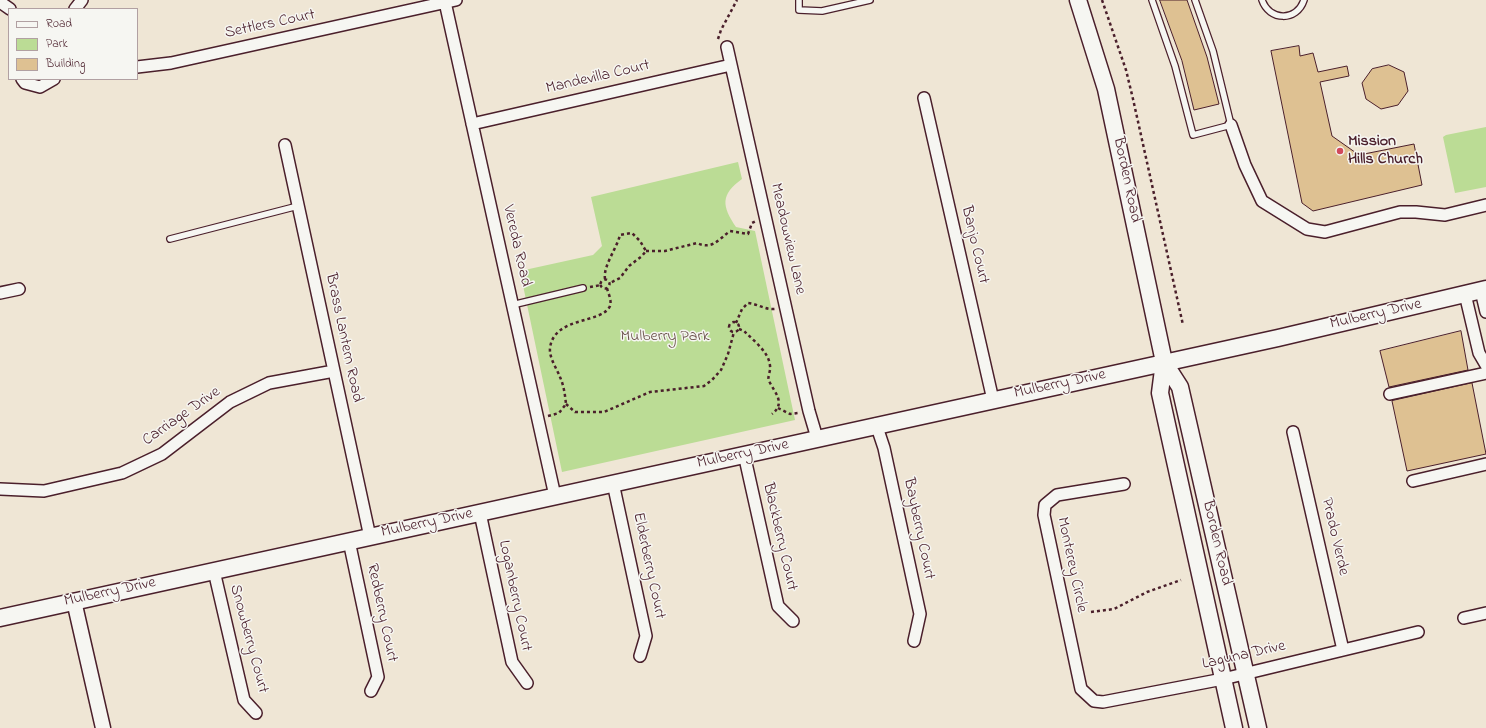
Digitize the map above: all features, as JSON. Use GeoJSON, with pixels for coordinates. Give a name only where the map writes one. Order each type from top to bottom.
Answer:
{"type":"FeatureCollection","features":[{"type":"Feature","properties":{"kind":"main road","name":"Borden Road"},"geometry":{"type":"LineString","coordinates":[[1078,0],[1106,89],[1164,362],[1160,393],[1234,728]]}},
{"type":"Feature","properties":{"kind":"main road","name":"Mulberry Drive"},"geometry":{"type":"LineString","coordinates":[[0,618],[480,513],[876,424],[993,400],[1483,290]]}},
{"type":"Feature","properties":{"kind":"main road","name":"Borden Road"},"geometry":{"type":"LineString","coordinates":[[1164,362],[1180,387],[1258,728]]}},
{"type":"Feature","properties":{"kind":"street"},"geometry":{"type":"LineString","coordinates":[[76,8],[82,0]]}},
{"type":"Feature","properties":{"kind":"street","name":"Settlers Court"},"geometry":{"type":"LineString","coordinates":[[138,67],[171,63],[450,1]]}},
{"type":"Feature","properties":{"kind":"street","name":"Vereda Road"},"geometry":{"type":"LineString","coordinates":[[450,1],[472,124],[555,496]]}},
{"type":"Feature","properties":{"kind":"street"},"geometry":{"type":"LineString","coordinates":[[0,2],[9,8]]}},
{"type":"Feature","properties":{"kind":"street","name":"Meadowview Lane"},"geometry":{"type":"LineString","coordinates":[[722,44],[731,64],[809,411],[818,438]]}},
{"type":"Feature","properties":{"kind":"street","name":"Mandevilla Court"},"geometry":{"type":"LineString","coordinates":[[472,124],[731,64]]}},
{"type":"Feature","properties":{"kind":"street"},"geometry":{"type":"LineString","coordinates":[[23,80],[25,83],[40,87],[52,80]]}},
{"type":"Feature","properties":{"kind":"street","name":"Banjo Court"},"geometry":{"type":"LineString","coordinates":[[924,98],[993,400]]}},
{"type":"Feature","properties":{"kind":"street"},"geometry":{"type":"LineString","coordinates":[[1231,125],[1245,165],[1262,201],[1307,229],[1325,232],[1400,212],[1445,215],[1486,206]]}},
{"type":"Feature","properties":{"kind":"street","name":"Brass Lantern Road"},"geometry":{"type":"LineString","coordinates":[[285,145],[370,537]]}},
{"type":"Feature","properties":{"kind":"street"},"geometry":{"type":"LineString","coordinates":[[0,293],[20,289]]}},
{"type":"Feature","properties":{"kind":"street"},"geometry":{"type":"LineString","coordinates":[[1483,290],[1486,312]]}},
{"type":"Feature","properties":{"kind":"street"},"geometry":{"type":"LineString","coordinates":[[1465,294],[1479,353],[1486,365]]}},
{"type":"Feature","properties":{"kind":"street","name":"Carriage Drive"},"geometry":{"type":"LineString","coordinates":[[0,489],[44,491],[122,473],[162,454],[230,402],[262,386],[269,383],[334,371]]}},
{"type":"Feature","properties":{"kind":"street"},"geometry":{"type":"LineString","coordinates":[[1390,394],[1486,373]]}},
{"type":"Feature","properties":{"kind":"street","name":"Bayberry Court"},"geometry":{"type":"LineString","coordinates":[[876,424],[884,448],[920,614],[914,641]]}},
{"type":"Feature","properties":{"kind":"street","name":"Prado Verde"},"geometry":{"type":"LineString","coordinates":[[1293,432],[1343,650]]}},
{"type":"Feature","properties":{"kind":"street","name":"Blackberry Court"},"geometry":{"type":"LineString","coordinates":[[744,454],[778,606],[793,621]]}},
{"type":"Feature","properties":{"kind":"street"},"geometry":{"type":"LineString","coordinates":[[1413,482],[1486,464]]}},
{"type":"Feature","properties":{"kind":"street","name":"Elderberry Court"},"geometry":{"type":"LineString","coordinates":[[613,483],[646,636],[640,656]]}},
{"type":"Feature","properties":{"kind":"street","name":"Monterey Circle"},"geometry":{"type":"LineString","coordinates":[[1081,689],[1044,515],[1045,505],[1057,495],[1124,484]]}},
{"type":"Feature","properties":{"kind":"street","name":"Loganberry Court"},"geometry":{"type":"LineString","coordinates":[[480,513],[512,662],[527,683]]}},
{"type":"Feature","properties":{"kind":"street","name":"Redberry Court"},"geometry":{"type":"LineString","coordinates":[[350,541],[378,677],[371,691]]}},
{"type":"Feature","properties":{"kind":"street","name":"Snowberry Court"},"geometry":{"type":"LineString","coordinates":[[214,571],[244,700],[256,713]]}},
{"type":"Feature","properties":{"kind":"street"},"geometry":{"type":"LineString","coordinates":[[74,601],[103,728]]}},
{"type":"Feature","properties":{"kind":"street"},"geometry":{"type":"LineString","coordinates":[[1464,618],[1486,612]]}},
{"type":"Feature","properties":{"kind":"street","name":"Laguna Drive"},"geometry":{"type":"LineString","coordinates":[[1081,689],[1094,702],[1103,702],[1223,679],[1418,632]]}},
{"type":"Feature","properties":{"kind":"lane"},"geometry":{"type":"LineString","coordinates":[[799,0],[799,10],[822,11],[870,0]]}},
{"type":"Feature","properties":{"kind":"lane"},"geometry":{"type":"LineString","coordinates":[[1152,0],[1175,66],[1193,135],[1231,125],[1214,51],[1196,0]]}},
{"type":"Feature","properties":{"kind":"lane"},"geometry":{"type":"LineString","coordinates":[[1262,0],[1268,11],[1280,17],[1293,14],[1298,10],[1304,0]]}},
{"type":"Feature","properties":{"kind":"lane"},"geometry":{"type":"LineString","coordinates":[[170,239],[298,206]]}},
{"type":"Feature","properties":{"kind":"lane"},"geometry":{"type":"LineString","coordinates":[[512,305],[583,288]]}},
{"type":"Feature","properties":{"kind":"path"},"geometry":{"type":"LineString","coordinates":[[722,44],[720,30],[737,0]]}},
{"type":"Feature","properties":{"kind":"path"},"geometry":{"type":"LineString","coordinates":[[1102,0],[1126,70],[1183,325]]}},
{"type":"Feature","properties":{"kind":"path"},"geometry":{"type":"LineString","coordinates":[[646,251],[666,251],[697,243],[705,246],[712,246],[730,231],[748,234],[752,223],[765,217]]}},
{"type":"Feature","properties":{"kind":"path"},"geometry":{"type":"LineString","coordinates":[[607,288],[601,285],[602,281],[605,279],[605,267],[617,247],[620,235],[632,233],[640,241],[646,251]]}},
{"type":"Feature","properties":{"kind":"path"},"geometry":{"type":"LineString","coordinates":[[646,251],[629,266],[620,278],[610,283],[607,288],[610,300],[607,309],[596,316],[560,330],[553,340],[550,350],[561,379],[566,404],[575,412],[604,412],[650,392],[704,386],[721,370],[728,354],[734,332],[739,329]]}},
{"type":"Feature","properties":{"kind":"path"},"geometry":{"type":"LineString","coordinates":[[605,279],[610,283]]}},
{"type":"Feature","properties":{"kind":"path"},"geometry":{"type":"LineString","coordinates":[[734,332],[730,330],[730,326],[733,323],[736,323],[742,309],[748,304],[754,304],[764,309],[774,309],[786,306]]}},
{"type":"Feature","properties":{"kind":"path"},"geometry":{"type":"LineString","coordinates":[[736,323],[739,326],[739,329],[744,331],[769,359],[769,381],[778,396],[778,408],[772,414]]}},
{"type":"Feature","properties":{"kind":"path"},"geometry":{"type":"LineString","coordinates":[[538,418],[560,413],[566,404]]}},
{"type":"Feature","properties":{"kind":"path"},"geometry":{"type":"LineString","coordinates":[[778,408],[790,414],[809,411]]}},
{"type":"Feature","properties":{"kind":"path"},"geometry":{"type":"LineString","coordinates":[[1091,612],[1114,609],[1147,592],[1181,580]]}},
{"type":"Feature","properties":{"kind":"green space"},"geometry":{"type":"Polygon","coordinates":[[[1486,127],[1486,187],[1455,193],[1443,137],[1446,135],[1486,127]]]}},
{"type":"Feature","properties":{"kind":"green space","name":"Mulberry Park"},"geometry":{"type":"Polygon","coordinates":[[[738,162],[742,179],[730,190],[727,196],[726,207],[731,220],[736,227],[755,231],[795,420],[562,472],[520,271],[593,255],[602,246],[591,197],[738,162]]]}},
{"type":"Feature","properties":{"kind":"building"},"geometry":{"type":"Polygon","coordinates":[[[1160,0],[1187,0],[1207,57],[1219,104],[1194,110],[1182,61],[1160,0]]]}},
{"type":"Feature","properties":{"kind":"building"},"geometry":{"type":"Polygon","coordinates":[[[1299,46],[1300,56],[1313,53],[1318,72],[1347,66],[1349,76],[1320,82],[1332,136],[1359,155],[1414,144],[1422,185],[1313,211],[1302,203],[1271,51],[1299,46]]]}},
{"type":"Feature","properties":{"kind":"building"},"geometry":{"type":"Polygon","coordinates":[[[1389,65],[1404,72],[1408,91],[1398,105],[1381,109],[1366,99],[1362,83],[1372,69],[1389,65]]]}},
{"type":"Feature","properties":{"kind":"building"},"geometry":{"type":"Polygon","coordinates":[[[1461,331],[1468,370],[1389,387],[1380,351],[1461,331]]]}},
{"type":"Feature","properties":{"kind":"building"},"geometry":{"type":"Polygon","coordinates":[[[1472,383],[1486,454],[1407,471],[1392,401],[1472,383]]]}},
{"type":"Feature","properties":{"kind":"place","name":"Mission Hills Church"},"geometry":{"type":"Point","coordinates":[1340,151]}}]}
